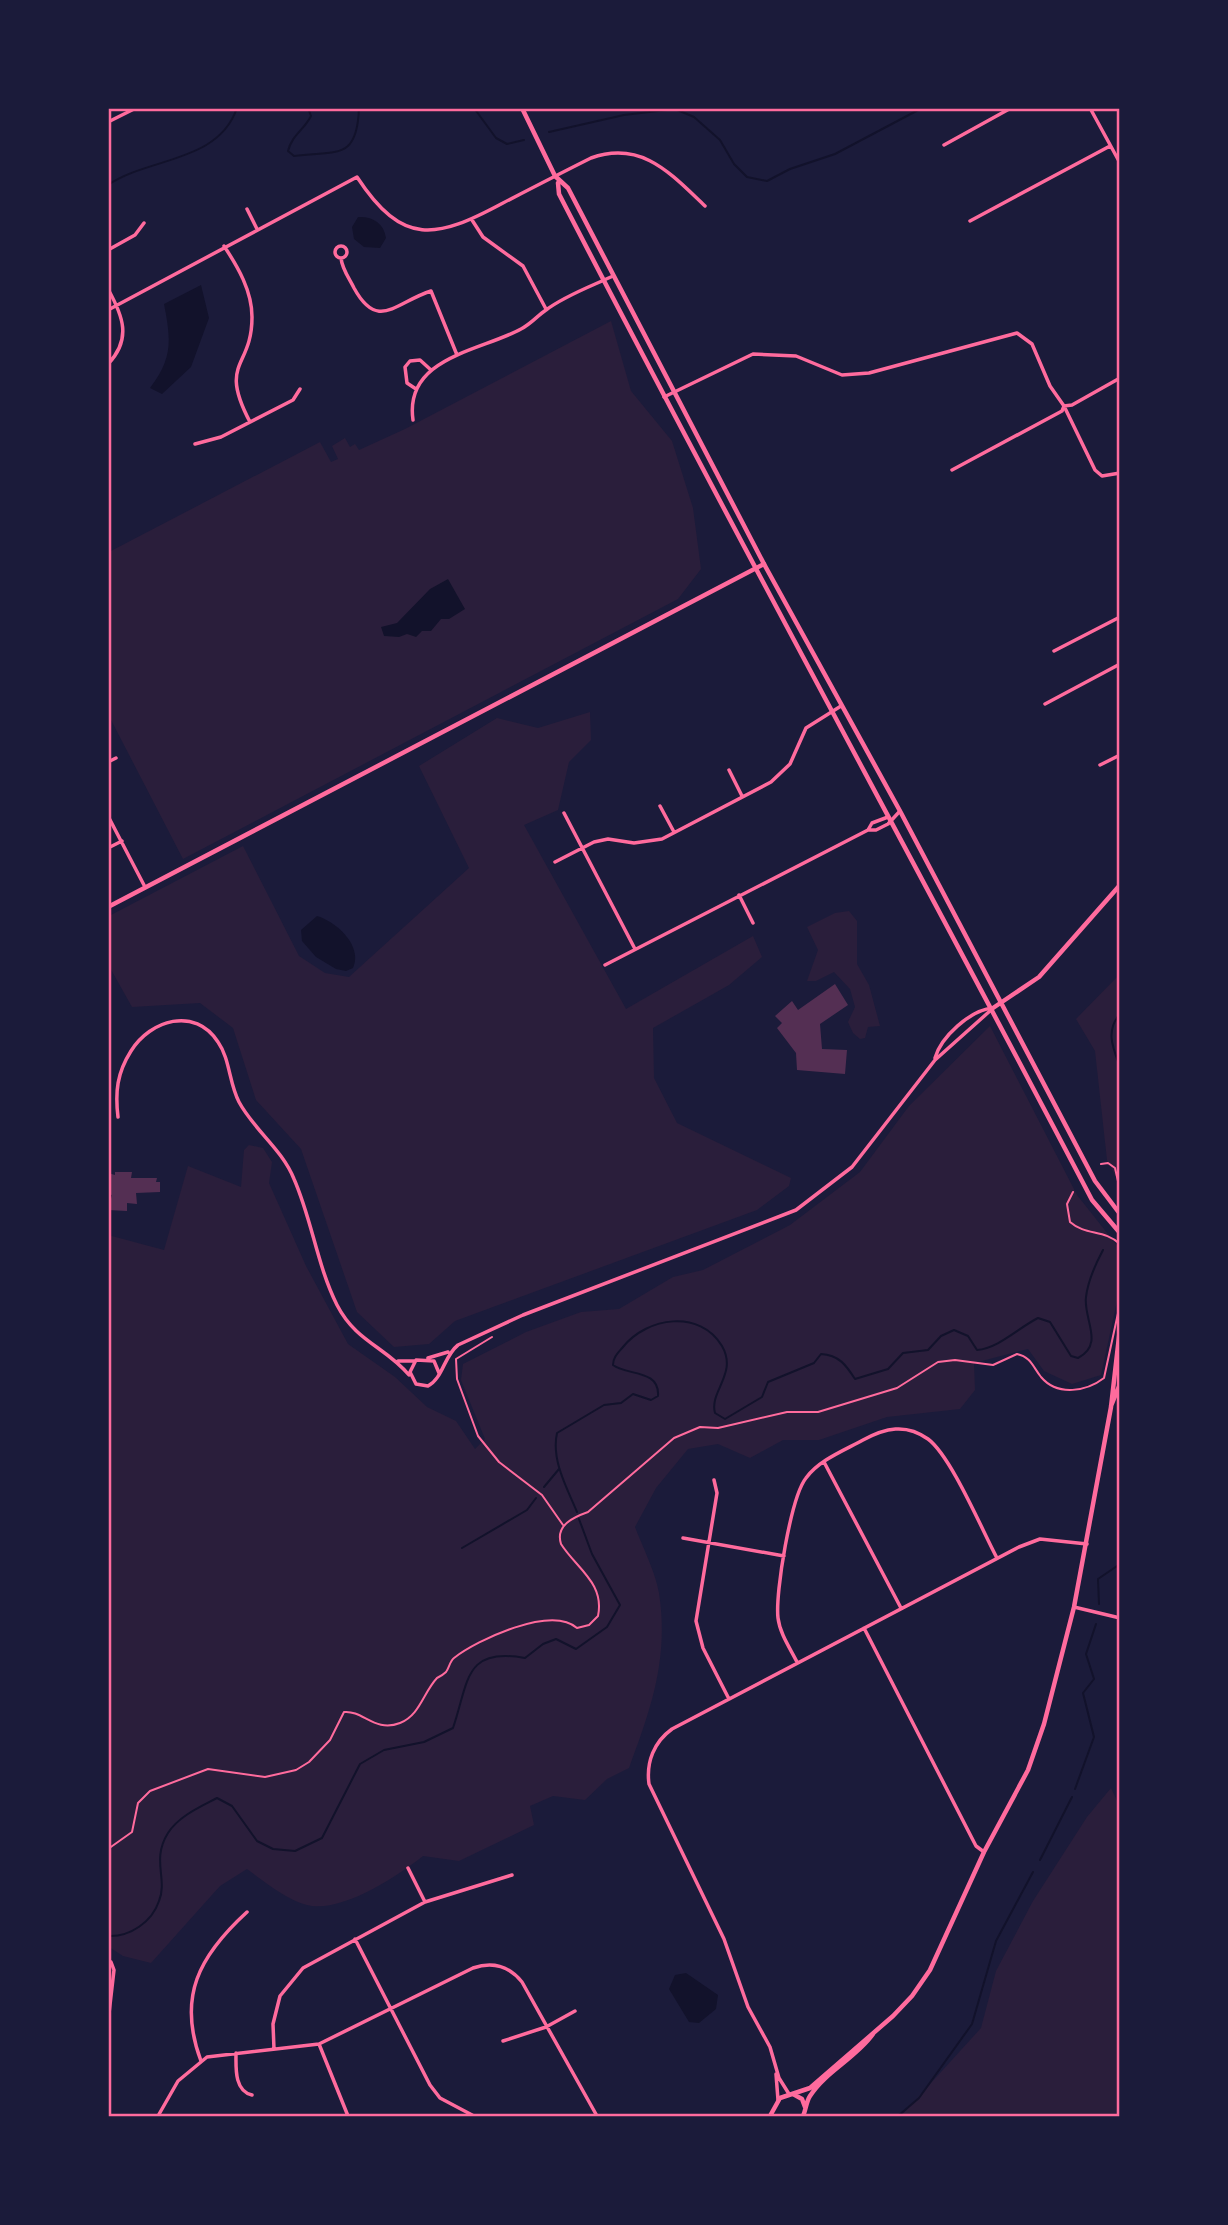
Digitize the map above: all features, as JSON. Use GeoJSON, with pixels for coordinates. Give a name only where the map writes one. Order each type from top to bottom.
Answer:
{"type":"FeatureCollection","features":[{"type":"Feature","properties":{"kind":"main road"},"geometry":{"type":"LineString","coordinates":[[522,108],[557,179],[559,194],[754,569],[961,947],[1092,1200],[1119,1233]]}},
{"type":"Feature","properties":{"kind":"main road"},"geometry":{"type":"LineString","coordinates":[[557,179],[568,188],[764,564],[971,942],[1096,1181],[1119,1214]]}},
{"type":"Feature","properties":{"kind":"main road"},"geometry":{"type":"LineString","coordinates":[[108,907],[764,564]]}},
{"type":"Feature","properties":{"kind":"main road"},"geometry":{"type":"LineString","coordinates":[[993,1008],[1039,976],[1119,885]]}},
{"type":"Feature","properties":{"kind":"main road"},"geometry":{"type":"LineString","coordinates":[[961,947],[971,942]]}},
{"type":"Feature","properties":{"kind":"main road"},"geometry":{"type":"LineString","coordinates":[[1111,1407],[1119,1328]]}},
{"type":"Feature","properties":{"kind":"main road"},"geometry":{"type":"LineString","coordinates":[[770,2116],[778,2100],[810,2088],[912,1996],[930,1970],[984,1852],[1028,1770],[1044,1724],[1074,1607],[1111,1407],[1119,1384]]}},
{"type":"Feature","properties":{"kind":"main road"},"geometry":{"type":"LineString","coordinates":[[803,2116],[816,2088],[858,2052],[874,2033]]}},
{"type":"Feature","properties":{"kind":"main road"},"geometry":{"type":"LineString","coordinates":[[791,2094],[802,2099],[805,2108]]}},
{"type":"Feature","properties":{"kind":"main road"},"geometry":{"type":"LineString","coordinates":[[776,2107],[778,2116]]}},
{"type":"Feature","properties":{"kind":"street"},"geometry":{"type":"LineString","coordinates":[[108,122],[136,108]]}},
{"type":"Feature","properties":{"kind":"street"},"geometry":{"type":"LineString","coordinates":[[944,145],[1011,108]]}},
{"type":"Feature","properties":{"kind":"street"},"geometry":{"type":"LineString","coordinates":[[1090,108],[1119,163]]}},
{"type":"Feature","properties":{"kind":"street"},"geometry":{"type":"LineString","coordinates":[[970,221],[1110,145]]}},
{"type":"Feature","properties":{"kind":"street"},"geometry":{"type":"LineString","coordinates":[[108,310],[357,177],[374,203],[399,223],[430,231],[453,228],[472,220],[600,155],[629,153],[658,163],[705,206]]}},
{"type":"Feature","properties":{"kind":"street"},"geometry":{"type":"LineString","coordinates":[[247,209],[257,229]]}},
{"type":"Feature","properties":{"kind":"street"},"geometry":{"type":"LineString","coordinates":[[472,220],[483,237],[523,266],[546,309]]}},
{"type":"Feature","properties":{"kind":"street"},"geometry":{"type":"LineString","coordinates":[[108,250],[135,235],[144,223]]}},
{"type":"Feature","properties":{"kind":"street"},"geometry":{"type":"LineString","coordinates":[[224,246],[243,279],[250,301],[251,332],[235,385],[237,398],[250,422]]}},
{"type":"Feature","properties":{"kind":"street"},"geometry":{"type":"LineString","coordinates":[[341,258],[342,266],[363,304],[372,311],[392,311],[407,300],[430,291],[457,355]]}},
{"type":"Feature","properties":{"kind":"street"},"geometry":{"type":"LineString","coordinates":[[413,420],[416,389],[431,370],[457,355],[509,336],[531,323],[546,309],[613,276]]}},
{"type":"Feature","properties":{"kind":"street"},"geometry":{"type":"LineString","coordinates":[[108,289],[117,305],[125,334],[116,357],[108,364]]}},
{"type":"Feature","properties":{"kind":"street"},"geometry":{"type":"LineString","coordinates":[[664,397],[753,354],[778,353],[796,356],[842,375],[869,373],[992,337],[1023,334],[1032,344],[1096,470],[1102,476],[1119,473]]}},
{"type":"Feature","properties":{"kind":"street"},"geometry":{"type":"LineString","coordinates":[[416,389],[407,383],[405,367],[410,361],[420,360],[431,370]]}},
{"type":"Feature","properties":{"kind":"street"},"geometry":{"type":"LineString","coordinates":[[1064,406],[1072,405],[1119,379]]}},
{"type":"Feature","properties":{"kind":"street"},"geometry":{"type":"LineString","coordinates":[[195,444],[221,437],[293,400],[300,389]]}},
{"type":"Feature","properties":{"kind":"street"},"geometry":{"type":"LineString","coordinates":[[952,470],[1062,411],[1064,406]]}},
{"type":"Feature","properties":{"kind":"street"},"geometry":{"type":"LineString","coordinates":[[1054,651],[1119,617]]}},
{"type":"Feature","properties":{"kind":"street"},"geometry":{"type":"LineString","coordinates":[[1045,704],[1119,664]]}},
{"type":"Feature","properties":{"kind":"street"},"geometry":{"type":"LineString","coordinates":[[555,862],[608,838],[649,842],[674,832],[742,796],[783,773],[806,728],[841,706]]}},
{"type":"Feature","properties":{"kind":"street"},"geometry":{"type":"LineString","coordinates":[[1100,765],[1119,755]]}},
{"type":"Feature","properties":{"kind":"street"},"geometry":{"type":"LineString","coordinates":[[108,762],[116,758]]}},
{"type":"Feature","properties":{"kind":"street"},"geometry":{"type":"LineString","coordinates":[[729,770],[742,796]]}},
{"type":"Feature","properties":{"kind":"street"},"geometry":{"type":"LineString","coordinates":[[660,806],[674,832]]}},
{"type":"Feature","properties":{"kind":"street"},"geometry":{"type":"LineString","coordinates":[[605,965],[900,811]]}},
{"type":"Feature","properties":{"kind":"street"},"geometry":{"type":"LineString","coordinates":[[564,813],[635,949]]}},
{"type":"Feature","properties":{"kind":"street"},"geometry":{"type":"LineString","coordinates":[[108,816],[145,887]]}},
{"type":"Feature","properties":{"kind":"street"},"geometry":{"type":"LineString","coordinates":[[108,848],[122,841]]}},
{"type":"Feature","properties":{"kind":"street"},"geometry":{"type":"LineString","coordinates":[[739,895],[753,923]]}},
{"type":"Feature","properties":{"kind":"street"},"geometry":{"type":"LineString","coordinates":[[934,1060],[938,1049],[963,1023],[984,1009],[993,1008]]}},
{"type":"Feature","properties":{"kind":"street"},"geometry":{"type":"LineString","coordinates":[[396,1361],[416,1360],[450,1352],[523,1315],[796,1210],[852,1167],[934,1060],[993,1008]]}},
{"type":"Feature","properties":{"kind":"street"},"geometry":{"type":"LineString","coordinates":[[118,1117],[116,1084],[121,1069],[147,1031],[171,1021],[194,1022],[207,1029],[224,1055],[237,1098],[252,1124],[288,1166],[338,1307],[366,1342],[396,1361],[416,1384],[424,1387],[432,1384],[450,1352]]}},
{"type":"Feature","properties":{"kind":"street"},"geometry":{"type":"LineString","coordinates":[[426,1358],[434,1361],[439,1373]]}},
{"type":"Feature","properties":{"kind":"street"},"geometry":{"type":"LineString","coordinates":[[410,1376],[416,1360]]}},
{"type":"Feature","properties":{"kind":"street"},"geometry":{"type":"LineString","coordinates":[[798,1662],[778,1621],[784,1556],[803,1480],[824,1462],[882,1429],[910,1430],[930,1440],[944,1456],[997,1558]]}},
{"type":"Feature","properties":{"kind":"street"},"geometry":{"type":"LineString","coordinates":[[824,1462],[901,1608]]}},
{"type":"Feature","properties":{"kind":"street"},"geometry":{"type":"LineString","coordinates":[[714,1480],[718,1493],[696,1613],[697,1630],[702,1648],[729,1699]]}},
{"type":"Feature","properties":{"kind":"street"},"geometry":{"type":"LineString","coordinates":[[683,1538],[784,1556]]}},
{"type":"Feature","properties":{"kind":"street"},"geometry":{"type":"LineString","coordinates":[[778,2100],[776,2068],[770,2047],[748,2007],[724,1939],[649,1784],[651,1756],[662,1737],[672,1729],[997,1558],[1040,1539],[1087,1544]]}},
{"type":"Feature","properties":{"kind":"street"},"geometry":{"type":"LineString","coordinates":[[1074,1607],[1119,1618]]}},
{"type":"Feature","properties":{"kind":"street"},"geometry":{"type":"LineString","coordinates":[[864,1628],[976,1846],[984,1852]]}},
{"type":"Feature","properties":{"kind":"street"},"geometry":{"type":"LineString","coordinates":[[408,1868],[425,1902]]}},
{"type":"Feature","properties":{"kind":"street"},"geometry":{"type":"LineString","coordinates":[[274,2050],[276,2009],[290,1981],[303,1968],[425,1902],[512,1875]]}},
{"type":"Feature","properties":{"kind":"street"},"geometry":{"type":"LineString","coordinates":[[201,2061],[190,2028],[194,1986],[201,1967],[222,1935],[247,1912]]}},
{"type":"Feature","properties":{"kind":"street"},"geometry":{"type":"LineString","coordinates":[[355,1939],[430,2085],[440,2098],[474,2116]]}},
{"type":"Feature","properties":{"kind":"street"},"geometry":{"type":"LineString","coordinates":[[108,2022],[114,1970],[111,1962]]}},
{"type":"Feature","properties":{"kind":"street"},"geometry":{"type":"LineString","coordinates":[[158,2116],[178,2081],[201,2061],[215,2055],[319,2044],[391,2011],[473,1968],[492,1964],[505,1967],[522,1982],[597,2116]]}},
{"type":"Feature","properties":{"kind":"street"},"geometry":{"type":"LineString","coordinates":[[503,2041],[546,2026],[575,2011]]}},
{"type":"Feature","properties":{"kind":"street"},"geometry":{"type":"LineString","coordinates":[[319,2044],[348,2116]]}},
{"type":"Feature","properties":{"kind":"street"},"geometry":{"type":"LineString","coordinates":[[236,2053],[240,2087],[245,2094],[252,2095]]}},
{"type":"Feature","properties":{"kind":"street"},"geometry":{"type":"LineString","coordinates":[[776,2068],[791,2094]]}},
{"type":"Feature","properties":{"kind":"path"},"geometry":{"type":"LineString","coordinates":[[1101,1164],[1108,1163],[1115,1168],[1119,1190]]}},
{"type":"Feature","properties":{"kind":"path"},"geometry":{"type":"LineString","coordinates":[[1073,1192],[1067,1204],[1070,1222],[1083,1231],[1111,1236],[1119,1244]]}},
{"type":"Feature","properties":{"kind":"path"},"geometry":{"type":"LineString","coordinates":[[108,1849],[130,1835],[138,1803],[150,1791],[208,1769],[265,1777],[296,1770],[309,1762],[330,1740],[344,1712],[350,1712],[377,1725],[399,1723],[408,1718],[419,1708],[452,1660],[486,1637],[500,1635],[541,1620],[572,1623],[581,1629],[589,1625],[598,1616],[598,1596],[590,1578],[561,1544],[559,1538],[564,1525],[573,1517],[588,1512],[679,1436],[700,1427],[718,1427],[775,1414],[810,1413],[847,1405],[897,1388],[938,1362],[955,1360],[993,1365],[1017,1354],[1030,1360],[1041,1376],[1052,1385],[1079,1390],[1091,1388],[1104,1378],[1119,1304]]}},
{"type":"Feature","properties":{"kind":"path"},"geometry":{"type":"LineString","coordinates":[[492,1337],[456,1359],[457,1379],[469,1416],[491,1454],[542,1495],[564,1525]]}},
{"type":"Feature","properties":{"kind":"shaded area"},"geometry":{"type":"Polygon","coordinates":[[[358,217],[372,219],[383,228],[386,238],[380,248],[364,247],[354,239],[352,227],[358,217]]]}},
{"type":"Feature","properties":{"kind":"shaded area"},"geometry":{"type":"Polygon","coordinates":[[[201,285],[209,318],[191,367],[162,394],[150,388],[163,367],[168,348],[164,304],[201,285]]]}},
{"type":"Feature","properties":{"kind":"shaded area"},"geometry":{"type":"Polygon","coordinates":[[[611,321],[631,391],[672,441],[693,508],[701,569],[678,599],[183,859],[109,716],[109,552],[320,442],[331,462],[338,459],[332,446],[345,438],[350,447],[355,444],[359,450],[405,429],[611,321]]]}},
{"type":"Feature","properties":{"kind":"shaded area"},"geometry":{"type":"Polygon","coordinates":[[[448,579],[465,609],[449,619],[441,619],[431,631],[422,631],[416,637],[407,634],[399,637],[384,636],[381,627],[397,623],[430,589],[448,579]]]}},
{"type":"Feature","properties":{"kind":"shaded area"},"geometry":{"type":"Polygon","coordinates":[[[590,712],[591,740],[569,762],[558,810],[524,825],[626,1009],[753,936],[762,957],[729,985],[653,1028],[654,1078],[677,1123],[791,1178],[789,1186],[757,1210],[455,1321],[429,1344],[394,1347],[357,1312],[301,1149],[256,1100],[233,1028],[200,1003],[132,1007],[109,966],[109,916],[243,846],[299,956],[325,973],[349,977],[469,868],[419,766],[497,718],[538,728],[590,712]]]}},
{"type":"Feature","properties":{"kind":"shaded area"},"geometry":{"type":"Polygon","coordinates":[[[849,911],[857,921],[857,964],[869,985],[880,1026],[868,1027],[865,1038],[860,1039],[853,1033],[848,1022],[855,1007],[850,989],[834,972],[816,981],[807,981],[818,950],[807,927],[835,913],[849,911]]]}},
{"type":"Feature","properties":{"kind":"shaded area"},"geometry":{"type":"Polygon","coordinates":[[[317,916],[340,929],[351,943],[355,960],[353,968],[346,971],[336,969],[316,957],[302,941],[301,930],[317,916]]]}},
{"type":"Feature","properties":{"kind":"shaded area"},"geometry":{"type":"Polygon","coordinates":[[[1119,975],[1119,1183],[1107,1160],[1095,1051],[1076,1019],[1119,975]]]}},
{"type":"Feature","properties":{"kind":"shaded area"},"geometry":{"type":"Polygon","coordinates":[[[990,1026],[1077,1195],[1119,1248],[1119,1292],[1101,1375],[1072,1384],[1044,1371],[1028,1349],[974,1363],[975,1390],[960,1409],[887,1417],[819,1440],[783,1440],[750,1458],[718,1444],[688,1449],[656,1488],[635,1527],[659,1593],[662,1639],[651,1704],[629,1768],[607,1779],[585,1800],[553,1796],[530,1806],[534,1825],[459,1861],[423,1856],[386,1882],[340,1903],[326,1906],[303,1904],[278,1891],[247,1869],[220,1886],[151,1963],[123,1956],[109,1947],[108,1235],[164,1250],[188,1166],[241,1187],[244,1150],[249,1145],[263,1148],[272,1162],[269,1183],[306,1266],[348,1344],[395,1377],[427,1407],[456,1421],[475,1449],[485,1439],[461,1380],[463,1364],[526,1332],[581,1312],[619,1309],[673,1277],[703,1270],[790,1225],[860,1172],[909,1106],[990,1026]]]}},
{"type":"Feature","properties":{"kind":"shaded area"},"geometry":{"type":"Polygon","coordinates":[[[1111,1788],[1120,1807],[1119,2116],[901,2116],[981,2028],[996,1971],[1033,1901],[1087,1817],[1111,1788]]]}},
{"type":"Feature","properties":{"kind":"shaded area"},"geometry":{"type":"Polygon","coordinates":[[[686,1973],[718,1995],[716,2009],[699,2023],[689,2022],[669,1989],[675,1975],[686,1973]]]}},
{"type":"Feature","properties":{"kind":"building"},"geometry":{"type":"Polygon","coordinates":[[[835,984],[848,1005],[820,1024],[822,1049],[847,1050],[845,1074],[797,1070],[796,1053],[777,1028],[782,1023],[775,1016],[792,1001],[798,1010],[835,984]]]}},
{"type":"Feature","properties":{"kind":"building"},"geometry":{"type":"Polygon","coordinates":[[[115,1172],[132,1172],[131,1178],[157,1178],[160,1192],[136,1193],[137,1204],[127,1203],[127,1211],[108,1210],[112,1195],[108,1194],[108,1173],[115,1175],[115,1172]]]}},
{"type":"Feature","properties":{"kind":"waterway"},"geometry":{"type":"LineString","coordinates":[[108,185],[125,176],[199,149],[215,139],[228,126],[237,108]]}},
{"type":"Feature","properties":{"kind":"waterway"},"geometry":{"type":"LineString","coordinates":[[308,108],[311,116],[292,141],[288,151],[294,156],[332,152],[349,145],[354,137],[359,108]]}},
{"type":"Feature","properties":{"kind":"waterway"},"geometry":{"type":"LineString","coordinates":[[474,108],[496,138],[507,144],[524,140]]}},
{"type":"Feature","properties":{"kind":"waterway"},"geometry":{"type":"LineString","coordinates":[[549,132],[624,115],[675,109],[694,117],[720,140],[734,164],[747,177],[767,181],[790,169],[835,154],[922,108]]}},
{"type":"Feature","properties":{"kind":"waterway"},"geometry":{"type":"LineString","coordinates":[[1120,1014],[1115,1020],[1112,1033],[1120,1067]]}},
{"type":"Feature","properties":{"kind":"waterway"},"geometry":{"type":"LineString","coordinates":[[577,1512],[558,1464],[557,1433],[604,1405],[621,1403],[633,1394],[651,1400],[658,1396],[654,1381],[613,1365],[615,1357],[623,1347],[646,1329],[673,1321],[687,1322],[701,1326],[712,1334],[726,1356],[725,1374],[714,1405],[715,1413],[725,1419],[762,1397],[768,1382],[814,1363],[821,1354],[833,1356],[855,1379],[888,1369],[903,1353],[928,1350],[941,1336],[954,1330],[968,1336],[977,1350],[1001,1342],[1038,1318],[1050,1322],[1071,1356],[1078,1358],[1086,1352],[1092,1338],[1086,1297],[1092,1273],[1103,1250]]}},
{"type":"Feature","properties":{"kind":"waterway"},"geometry":{"type":"LineString","coordinates":[[544,1487],[559,1469]]}},
{"type":"Feature","properties":{"kind":"waterway"},"geometry":{"type":"LineString","coordinates":[[462,1548],[527,1510],[536,1498]]}},
{"type":"Feature","properties":{"kind":"waterway"},"geometry":{"type":"LineString","coordinates":[[108,1936],[132,1931],[146,1922],[156,1909],[162,1885],[160,1861],[163,1843],[173,1827],[190,1812],[217,1798],[232,1806],[257,1841],[273,1849],[295,1851],[322,1838],[360,1764],[384,1750],[424,1742],[453,1728],[467,1682],[480,1663],[490,1658],[505,1656],[525,1658],[543,1644],[556,1639],[576,1649],[607,1627],[620,1605],[592,1554],[579,1519]]}},
{"type":"Feature","properties":{"kind":"waterway"},"geometry":{"type":"LineString","coordinates":[[1099,1604],[1098,1579],[1120,1564]]}},
{"type":"Feature","properties":{"kind":"waterway"},"geometry":{"type":"LineString","coordinates":[[1075,1789],[1094,1737],[1083,1693],[1094,1679],[1086,1654],[1096,1624]]}},
{"type":"Feature","properties":{"kind":"waterway"},"geometry":{"type":"LineString","coordinates":[[1040,1860],[1072,1797]]}},
{"type":"Feature","properties":{"kind":"waterway"},"geometry":{"type":"LineString","coordinates":[[898,2116],[919,2098],[972,2024],[996,1941],[1033,1872]]}}]}
